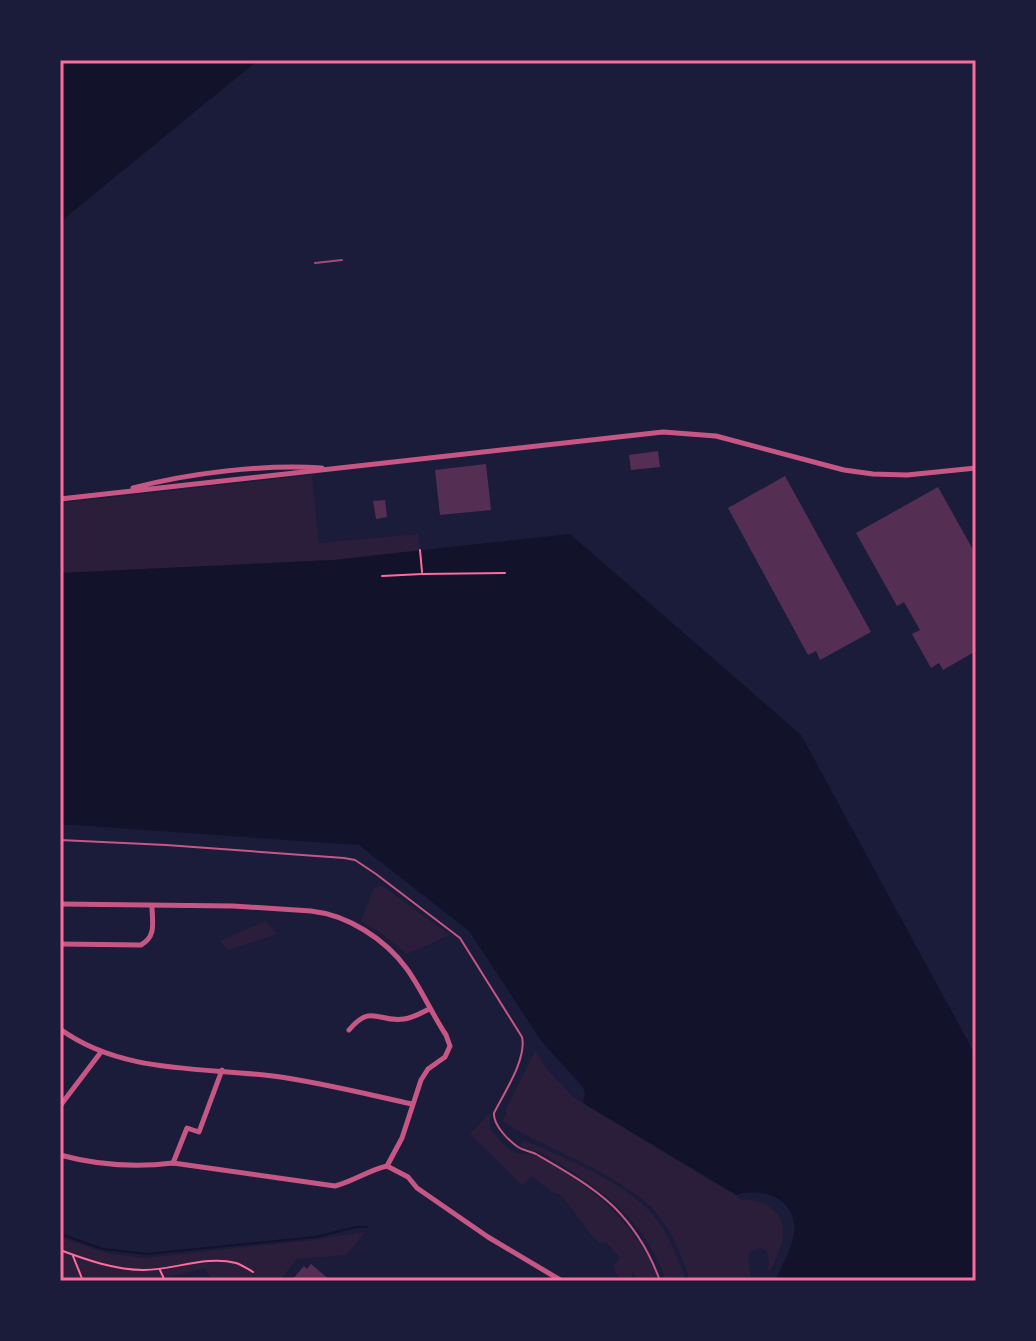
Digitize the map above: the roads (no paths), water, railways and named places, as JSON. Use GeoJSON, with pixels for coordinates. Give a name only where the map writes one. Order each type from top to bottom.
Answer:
{"type":"FeatureCollection","features":[{"type":"Feature","properties":{"kind":"street"},"geometry":{"type":"LineString","coordinates":[[60,499],[663,432],[730,439],[859,472],[888,476],[976,468]]}},
{"type":"Feature","properties":{"kind":"street"},"geometry":{"type":"LineString","coordinates":[[60,904],[273,907],[322,912],[364,930],[399,959],[446,1035],[449,1048],[445,1057],[425,1074],[402,1138],[387,1166]]}},
{"type":"Feature","properties":{"kind":"street"},"geometry":{"type":"LineString","coordinates":[[60,944],[143,944],[152,935],[152,906]]}},
{"type":"Feature","properties":{"kind":"street"},"geometry":{"type":"LineString","coordinates":[[349,1030],[356,1021],[368,1015],[401,1019],[429,1009]]}},
{"type":"Feature","properties":{"kind":"street"},"geometry":{"type":"LineString","coordinates":[[60,1029],[101,1052],[142,1064],[290,1079],[412,1104]]}},
{"type":"Feature","properties":{"kind":"street"},"geometry":{"type":"LineString","coordinates":[[60,1106],[101,1052]]}},
{"type":"Feature","properties":{"kind":"street"},"geometry":{"type":"LineString","coordinates":[[173,1163],[187,1128],[199,1132],[222,1070]]}},
{"type":"Feature","properties":{"kind":"street"},"geometry":{"type":"LineString","coordinates":[[60,1155],[119,1166],[173,1163],[335,1186],[372,1169],[387,1166],[408,1177],[424,1194],[488,1237],[562,1281]]}},
{"type":"Feature","properties":{"kind":"lane"},"geometry":{"type":"LineString","coordinates":[[60,840],[344,858],[355,860],[376,874],[460,938],[522,1037],[522,1056],[494,1113],[495,1123],[521,1149],[578,1181],[613,1206],[638,1236],[660,1281]]}},
{"type":"Feature","properties":{"kind":"waterway"},"geometry":{"type":"LineString","coordinates":[[60,1234],[103,1249],[147,1254],[316,1237],[367,1227]]}},
{"type":"Feature","properties":{"kind":"railway"},"geometry":{"type":"LineString","coordinates":[[315,263],[342,260]]}}]}
